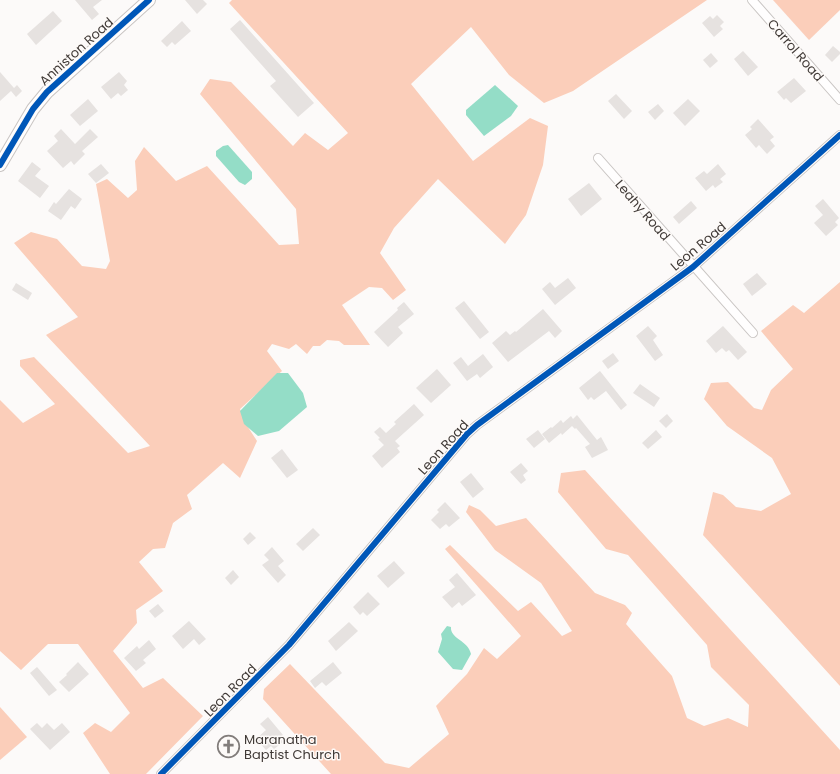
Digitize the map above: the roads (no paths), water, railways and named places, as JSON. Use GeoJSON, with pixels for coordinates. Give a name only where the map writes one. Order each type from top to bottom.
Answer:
{"type":"FeatureCollection","features":[{"type":"Feature","properties":{"kind":"street","name":"Anniston Road"},"geometry":{"type":"LineString","coordinates":[[0,165],[33,109],[47,92],[149,0]]}},
{"type":"Feature","properties":{"kind":"street","name":"Carrol Road"},"geometry":{"type":"LineString","coordinates":[[752,0],[840,100]]}},
{"type":"Feature","properties":{"kind":"street","name":"Leon Road"},"geometry":{"type":"LineString","coordinates":[[161,774],[289,645],[467,434],[477,425],[693,267],[840,135]]}},
{"type":"Feature","properties":{"kind":"street","name":"Leahy Road"},"geometry":{"type":"LineString","coordinates":[[598,158],[753,333]]}},
{"type":"Feature","properties":{"kind":"place","name":"Maranatha Baptist Church"},"geometry":{"type":"Point","coordinates":[228,746]}}]}
